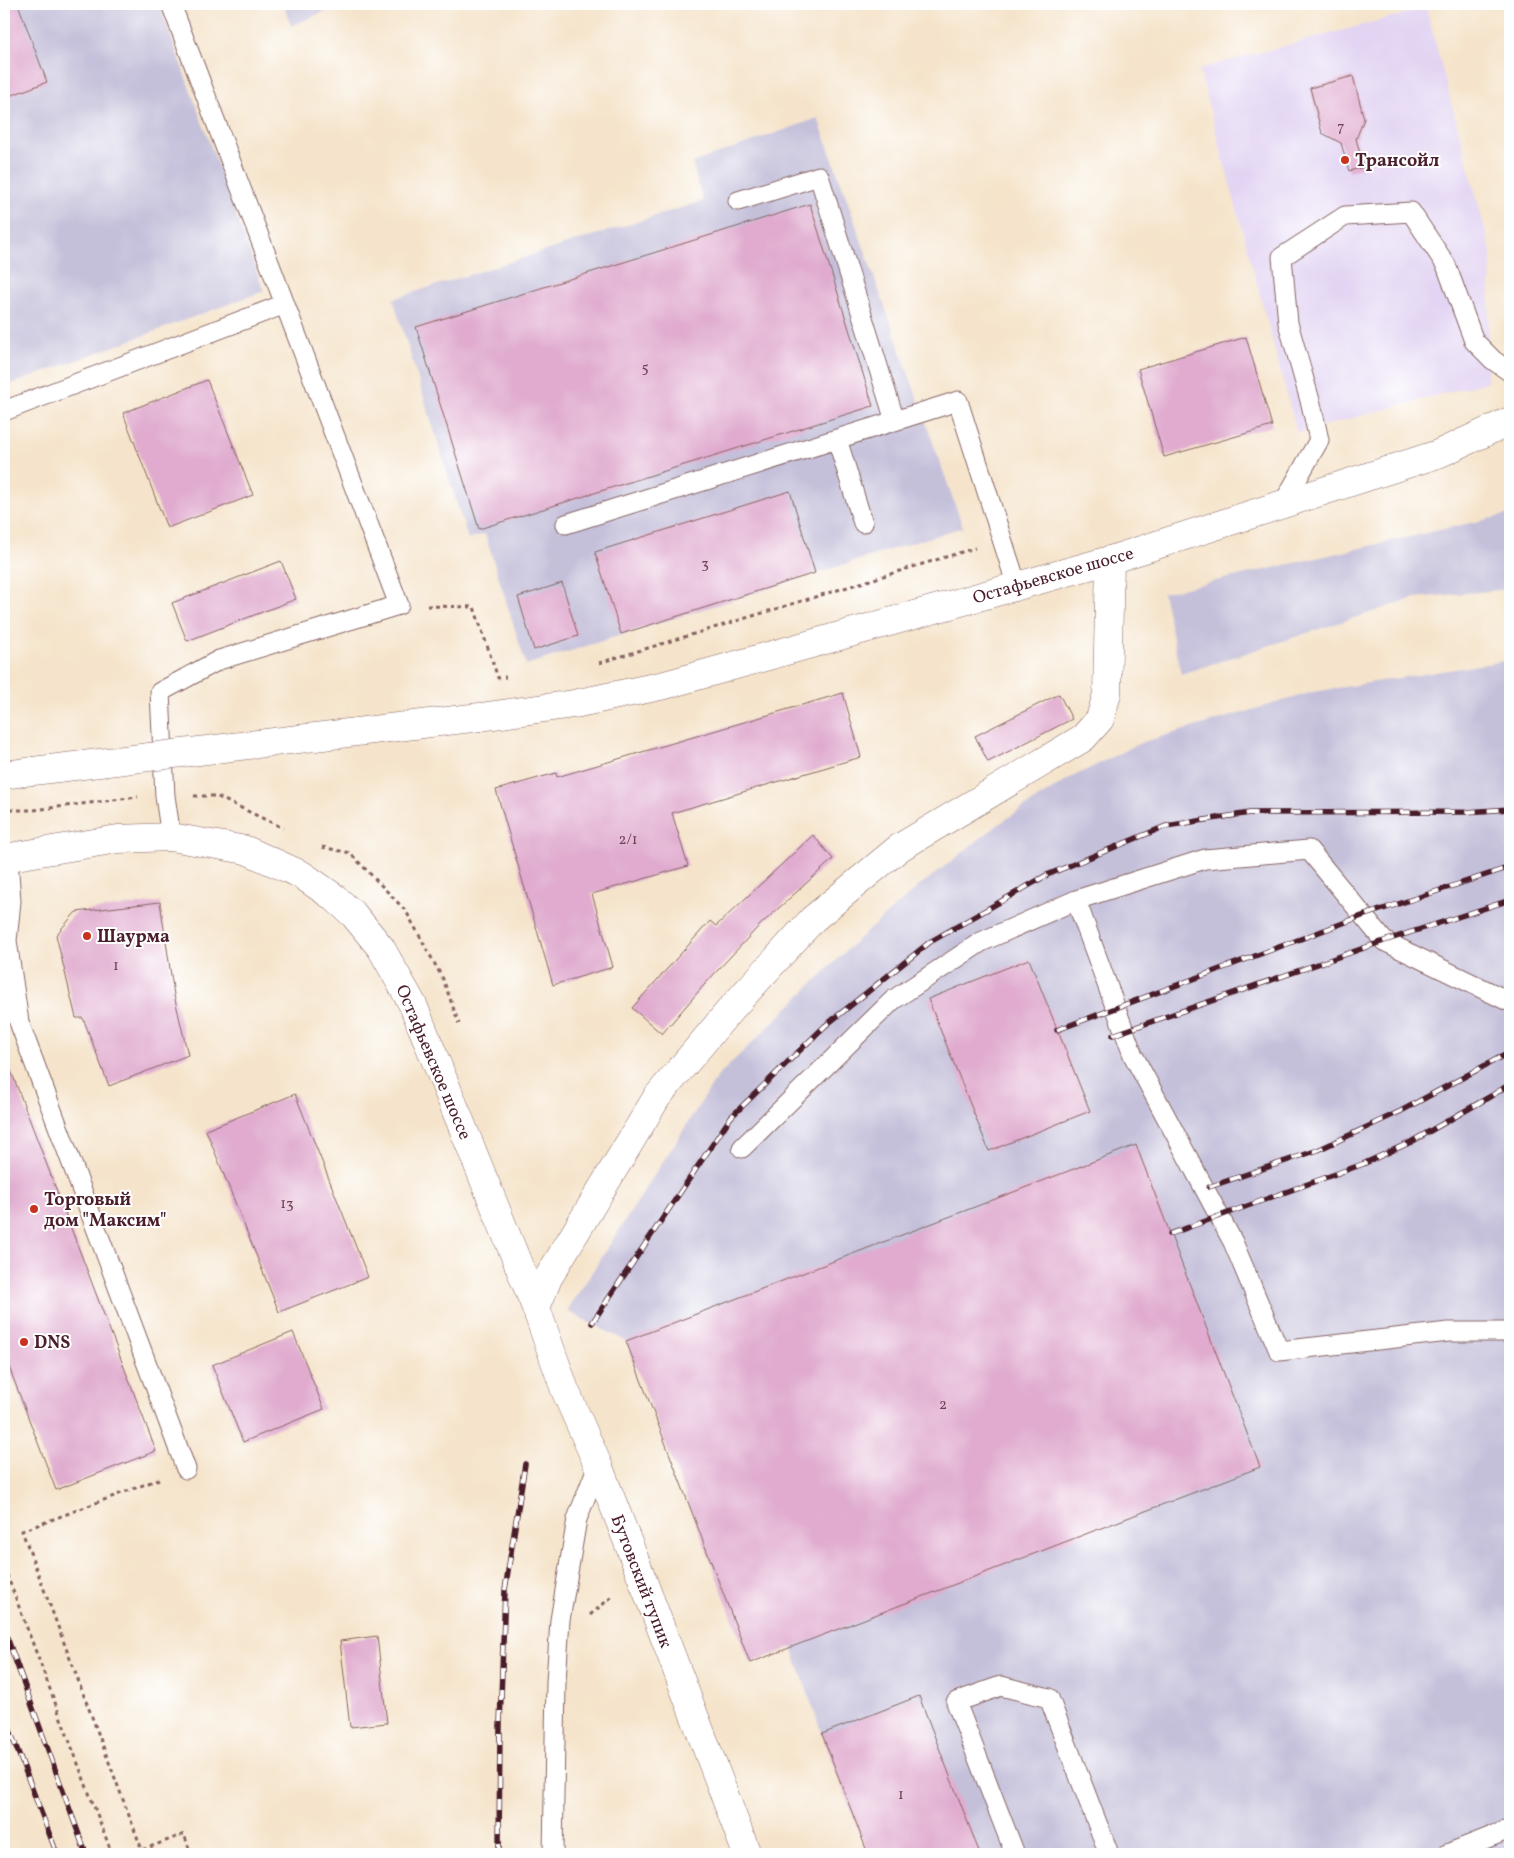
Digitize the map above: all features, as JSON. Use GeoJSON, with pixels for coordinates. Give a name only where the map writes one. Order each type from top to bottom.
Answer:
{"type":"FeatureCollection","features":[{"type":"Feature","properties":{"kind":"street","name":"Остафьевское шоссе"},"geometry":{"type":"LineString","coordinates":[[4,775],[480,717],[574,704],[665,686],[1110,560],[1438,454],[1510,420]]}},
{"type":"Feature","properties":{"kind":"street","name":"Остафьевское шоссе"},"geometry":{"type":"LineString","coordinates":[[1438,454],[1510,442]]}},
{"type":"Feature","properties":{"kind":"street"},"geometry":{"type":"LineString","coordinates":[[536,1308],[548,1278],[657,1097],[730,1010],[813,919],[899,848],[1083,738],[1100,719],[1107,694],[1110,560]]}},
{"type":"Feature","properties":{"kind":"street","name":"Остафьевское шоссе"},"geometry":{"type":"LineString","coordinates":[[6,858],[118,839],[171,837],[246,850],[302,875],[336,898],[348,909],[381,948],[413,1005],[536,1308]]}},
{"type":"Feature","properties":{"kind":"street","name":"Бутовский тупик"},"geometry":{"type":"LineString","coordinates":[[536,1308],[565,1390],[598,1465],[746,1854]]}},
{"type":"Feature","properties":{"kind":"lane"},"geometry":{"type":"LineString","coordinates":[[171,4],[399,605],[219,660],[160,692],[165,796],[171,837]]}},
{"type":"Feature","properties":{"kind":"lane"},"geometry":{"type":"LineString","coordinates":[[738,201],[819,176],[896,420]]}},
{"type":"Feature","properties":{"kind":"lane"},"geometry":{"type":"LineString","coordinates":[[1283,504],[1319,440],[1288,323],[1282,256],[1345,216],[1411,212],[1446,265],[1474,341],[1493,360],[1510,372]]}},
{"type":"Feature","properties":{"kind":"lane"},"geometry":{"type":"LineString","coordinates":[[4,411],[285,304]]}},
{"type":"Feature","properties":{"kind":"lane"},"geometry":{"type":"LineString","coordinates":[[566,524],[958,401],[1017,586]]}},
{"type":"Feature","properties":{"kind":"lane"},"geometry":{"type":"LineString","coordinates":[[837,439],[863,523]]}},
{"type":"Feature","properties":{"kind":"lane"},"geometry":{"type":"LineString","coordinates":[[742,1148],[892,1000],[981,942],[1076,900],[1205,859],[1309,850],[1384,941],[1510,1002]]}},
{"type":"Feature","properties":{"kind":"lane"},"geometry":{"type":"LineString","coordinates":[[6,858],[11,901],[6,948],[19,1022],[186,1469]]}},
{"type":"Feature","properties":{"kind":"lane"},"geometry":{"type":"LineString","coordinates":[[1076,900],[1133,1055],[1232,1242],[1279,1351],[1449,1332],[1510,1332]]}},
{"type":"Feature","properties":{"kind":"lane"},"geometry":{"type":"LineString","coordinates":[[553,1854],[556,1682],[560,1620],[577,1519],[598,1465]]}},
{"type":"Feature","properties":{"kind":"lane"},"geometry":{"type":"LineString","coordinates":[[1015,1854],[956,1702],[1001,1686],[1049,1698],[1109,1854]]}},
{"type":"Feature","properties":{"kind":"lane"},"geometry":{"type":"LineString","coordinates":[[1447,1854],[1510,1829]]}},
{"type":"Feature","properties":{"kind":"path"},"geometry":{"type":"LineString","coordinates":[[598,663],[1002,540]]}},
{"type":"Feature","properties":{"kind":"path"},"geometry":{"type":"LineString","coordinates":[[399,605],[474,607],[498,678],[507,677]]}},
{"type":"Feature","properties":{"kind":"path"},"geometry":{"type":"LineString","coordinates":[[186,1469],[22,1531],[142,1850],[184,1834],[191,1854]]}},
{"type":"Feature","properties":{"kind":"path"},"geometry":{"type":"LineString","coordinates":[[4,1567],[112,1854]]}},
{"type":"Feature","properties":{"kind":"path"},"geometry":{"type":"LineString","coordinates":[[584,1621],[620,1590]]}},
{"type":"Feature","properties":{"kind":"shaded area"},"geometry":{"type":"Polygon","coordinates":[[[4,4],[159,4],[264,291],[4,387],[4,4]]]}},
{"type":"Feature","properties":{"kind":"shaded area"},"geometry":{"type":"Polygon","coordinates":[[[283,4],[342,4],[291,26],[283,4]]]}},
{"type":"Feature","properties":{"kind":"shaded area","name":"Трансойл"},"geometry":{"type":"Polygon","coordinates":[[[1426,8],[1491,252],[1487,382],[1297,433],[1199,69],[1426,8]]]}},
{"type":"Feature","properties":{"kind":"shaded area"},"geometry":{"type":"Polygon","coordinates":[[[818,118],[963,527],[526,665],[485,534],[468,539],[393,299],[703,201],[692,163],[818,118]]]}},
{"type":"Feature","properties":{"kind":"shaded area"},"geometry":{"type":"Polygon","coordinates":[[[1510,514],[1510,589],[1415,598],[1181,674],[1163,593],[1510,514]]]}},
{"type":"Feature","properties":{"kind":"shaded area"},"geometry":{"type":"Polygon","coordinates":[[[1510,660],[1510,1854],[868,1854],[822,1734],[792,1647],[750,1663],[626,1341],[567,1311],[718,1076],[856,941],[918,887],[1003,821],[1070,778],[1140,743],[1313,692],[1510,660]]]}},
{"type":"Feature","properties":{"kind":"building"},"geometry":{"type":"Polygon","coordinates":[[[4,4],[18,4],[47,82],[4,98],[4,4]]]}},
{"type":"Feature","properties":{"kind":"building"},"geometry":{"type":"Polygon","coordinates":[[[1353,76],[1364,119],[1356,139],[1364,167],[1349,171],[1341,143],[1322,133],[1310,88],[1353,76]]]}},
{"type":"Feature","properties":{"kind":"building"},"geometry":{"type":"Polygon","coordinates":[[[810,204],[873,406],[479,529],[416,327],[810,204]]]}},
{"type":"Feature","properties":{"kind":"building"},"geometry":{"type":"Polygon","coordinates":[[[1246,337],[1272,426],[1164,457],[1138,369],[1246,337]]]}},
{"type":"Feature","properties":{"kind":"building"},"geometry":{"type":"Polygon","coordinates":[[[207,380],[253,495],[167,528],[123,413],[207,380]]]}},
{"type":"Feature","properties":{"kind":"building"},"geometry":{"type":"Polygon","coordinates":[[[790,491],[815,573],[621,634],[595,552],[790,491]]]}},
{"type":"Feature","properties":{"kind":"building"},"geometry":{"type":"Polygon","coordinates":[[[281,561],[296,599],[187,641],[172,603],[281,561]]]}},
{"type":"Feature","properties":{"kind":"building"},"geometry":{"type":"Polygon","coordinates":[[[562,583],[578,636],[534,650],[518,597],[562,583]]]}},
{"type":"Feature","properties":{"kind":"building"},"geometry":{"type":"Polygon","coordinates":[[[843,693],[861,757],[672,813],[688,866],[592,894],[613,967],[553,985],[496,790],[556,773],[557,777],[843,693]]]}},
{"type":"Feature","properties":{"kind":"building"},"geometry":{"type":"Polygon","coordinates":[[[1059,694],[1072,719],[988,762],[975,736],[1059,694]]]}},
{"type":"Feature","properties":{"kind":"building"},"geometry":{"type":"Polygon","coordinates":[[[813,835],[833,859],[759,926],[662,1034],[632,1008],[710,921],[716,926],[813,835]]]}},
{"type":"Feature","properties":{"kind":"building"},"geometry":{"type":"Polygon","coordinates":[[[160,902],[174,995],[188,1055],[109,1086],[83,1018],[76,1018],[56,935],[76,912],[160,902]]]}},
{"type":"Feature","properties":{"kind":"building"},"geometry":{"type":"Polygon","coordinates":[[[1029,959],[1090,1111],[989,1151],[928,999],[1029,959]]]}},
{"type":"Feature","properties":{"kind":"building","name":"Торговый дом \"Максим\""},"geometry":{"type":"Polygon","coordinates":[[[8,1063],[156,1451],[56,1490],[4,1354],[4,1064],[8,1063]]]}},
{"type":"Feature","properties":{"kind":"building"},"geometry":{"type":"Polygon","coordinates":[[[295,1094],[368,1277],[279,1312],[206,1130],[295,1094]]]}},
{"type":"Feature","properties":{"kind":"building"},"geometry":{"type":"Polygon","coordinates":[[[1136,1145],[1260,1467],[750,1663],[626,1341],[1136,1145]]]}},
{"type":"Feature","properties":{"kind":"building"},"geometry":{"type":"Polygon","coordinates":[[[293,1332],[324,1409],[243,1442],[212,1365],[293,1332]]]}},
{"type":"Feature","properties":{"kind":"building"},"geometry":{"type":"Polygon","coordinates":[[[377,1636],[387,1723],[350,1727],[340,1641],[377,1636]]]}},
{"type":"Feature","properties":{"kind":"building"},"geometry":{"type":"Polygon","coordinates":[[[919,1696],[980,1854],[868,1854],[822,1734],[919,1696]]]}},
{"type":"Feature","properties":{"kind":"railway"},"geometry":{"type":"LineString","coordinates":[[592,1323],[731,1117],[825,1026],[930,942],[1047,875],[1166,826],[1250,813],[1466,812],[1510,809]]}},
{"type":"Feature","properties":{"kind":"railway"},"geometry":{"type":"LineString","coordinates":[[1057,1030],[1362,916],[1510,867]]}},
{"type":"Feature","properties":{"kind":"railway"},"geometry":{"type":"LineString","coordinates":[[1113,1035],[1384,941],[1510,900]]}},
{"type":"Feature","properties":{"kind":"railway"},"geometry":{"type":"LineString","coordinates":[[1209,1187],[1318,1150],[1401,1111],[1510,1052]]}},
{"type":"Feature","properties":{"kind":"railway"},"geometry":{"type":"LineString","coordinates":[[1170,1234],[1363,1164],[1411,1142],[1510,1084]]}},
{"type":"Feature","properties":{"kind":"railway"},"geometry":{"type":"LineString","coordinates":[[499,1854],[500,1724],[505,1590],[525,1464]]}},
{"type":"Feature","properties":{"kind":"railway"},"geometry":{"type":"LineString","coordinates":[[4,1629],[86,1854]]}},
{"type":"Feature","properties":{"kind":"railway"},"geometry":{"type":"LineString","coordinates":[[4,1715],[57,1854]]}},
{"type":"Feature","properties":{"kind":"place","name":"Трансойл"},"geometry":{"type":"Point","coordinates":[1345,160]}},
{"type":"Feature","properties":{"kind":"place","name":"Шаурма"},"geometry":{"type":"Point","coordinates":[87,936]}},
{"type":"Feature","properties":{"kind":"place","name":"Торговый дом \"Максим\""},"geometry":{"type":"Point","coordinates":[34,1209]}},
{"type":"Feature","properties":{"kind":"place","name":"DNS"},"geometry":{"type":"Point","coordinates":[24,1342]}}]}
